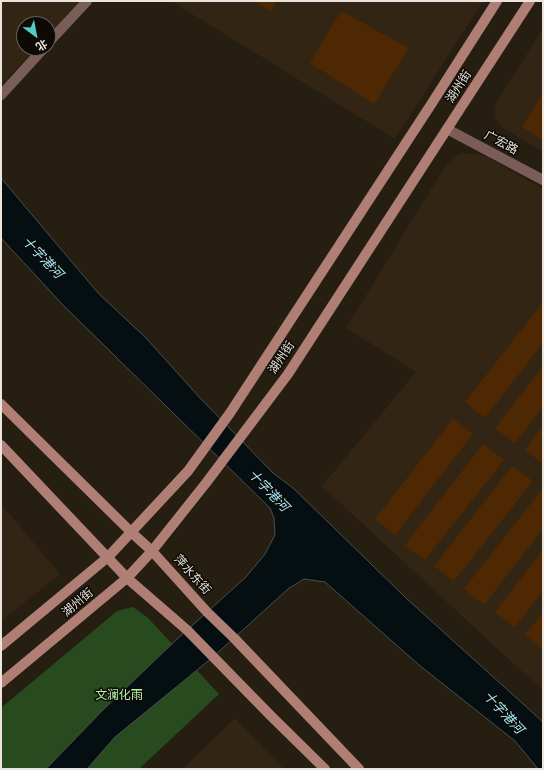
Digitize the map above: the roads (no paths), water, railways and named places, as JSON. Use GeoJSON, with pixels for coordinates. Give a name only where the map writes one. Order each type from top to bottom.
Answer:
{"type":"FeatureCollection","features":[{"type":"Feature","properties":{"kind":"main road","name":"湖州街"},"geometry":{"type":"LineString","coordinates":[[1,646],[108,557],[188,471],[230,413],[497,1]]}},
{"type":"Feature","properties":{"kind":"main road","name":"湖州街"},"geometry":{"type":"LineString","coordinates":[[1,683],[127,578],[152,551],[206,483],[288,374],[530,1]]}},
{"type":"Feature","properties":{"kind":"main road","name":"萍水东街"},"geometry":{"type":"LineString","coordinates":[[1,404],[152,551],[207,612],[234,638],[359,769]]}},
{"type":"Feature","properties":{"kind":"main road"},"geometry":{"type":"LineString","coordinates":[[1,445],[127,578],[187,630],[326,769]]}},
{"type":"Feature","properties":{"kind":"street"},"geometry":{"type":"LineString","coordinates":[[56,34],[87,1]]}},
{"type":"Feature","properties":{"kind":"street"},"geometry":{"type":"LineString","coordinates":[[1,94],[37,56]]}},
{"type":"Feature","properties":{"kind":"street","name":"广宏路"},"geometry":{"type":"LineString","coordinates":[[448,129],[543,180]]}},
{"type":"Feature","properties":{"kind":"water","name":"十字港河"},"geometry":{"type":"Polygon","coordinates":[[[1,178],[98,293],[146,338],[200,398],[273,473],[293,488],[407,599],[543,722],[543,769],[538,769],[515,741],[419,665],[325,582],[304,579],[288,589],[213,657],[115,737],[87,769],[46,769],[102,711],[175,641],[246,577],[265,554],[275,535],[274,518],[270,508],[63,305],[1,238],[1,178]]]}},
{"type":"Feature","properties":{"kind":"park label","name":"文澜化雨"},"geometry":{"type":"Point","coordinates":[119,696]}}]}
